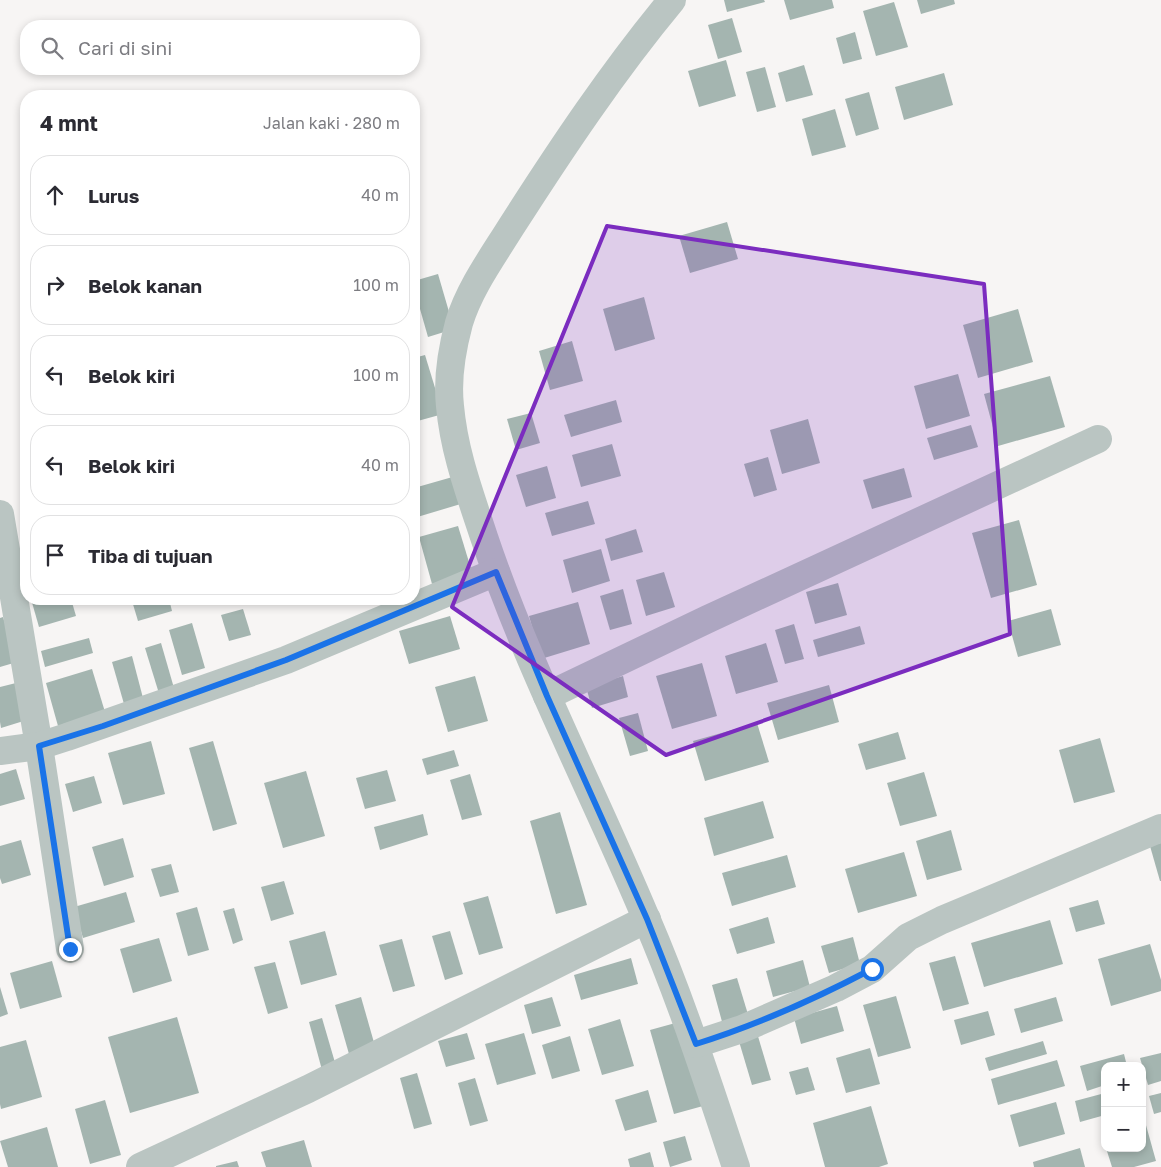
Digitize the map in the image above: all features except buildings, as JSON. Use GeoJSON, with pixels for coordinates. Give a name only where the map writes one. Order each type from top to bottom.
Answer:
{"type":"FeatureCollection","features":[{"type":"Feature","properties":{"kind":"street"},"geometry":{"type":"LineString","coordinates":[[672,0],[648,29],[549,166],[479,278],[460,320],[451,363],[450,405],[460,464],[496,572],[547,696],[647,919],[696,1044],[736,1167]]}},
{"type":"Feature","properties":{"kind":"street"},"geometry":{"type":"LineString","coordinates":[[547,696],[717,615],[1098,439]]}},
{"type":"Feature","properties":{"kind":"street"},"geometry":{"type":"LineString","coordinates":[[0,514],[39,746],[70,949]]}},
{"type":"Feature","properties":{"kind":"street"},"geometry":{"type":"LineString","coordinates":[[420,604],[496,572]]}},
{"type":"Feature","properties":{"kind":"street"},"geometry":{"type":"LineString","coordinates":[[0,751],[39,746],[103,726],[286,660],[417,605]]}},
{"type":"Feature","properties":{"kind":"street"},"geometry":{"type":"LineString","coordinates":[[696,1044],[742,1029],[836,988],[872,969],[908,937],[934,923],[1161,828]]}},
{"type":"Feature","properties":{"kind":"street"},"geometry":{"type":"LineString","coordinates":[[140,1167],[308,1089],[647,919]]}},
{"type":"Feature","properties":{"kind":"highlighted area"},"geometry":{"type":"Polygon","coordinates":[[[607,226],[984,284],[1010,634],[666,755],[452,607],[607,226]]]}},
{"type":"Feature","properties":{"kind":"route"},"geometry":{"type":"LineString","coordinates":[[70,949],[39,746],[103,726],[286,660],[496,572],[547,696],[647,919],[696,1044],[742,1029],[793,1008],[872,969]]}}]}
